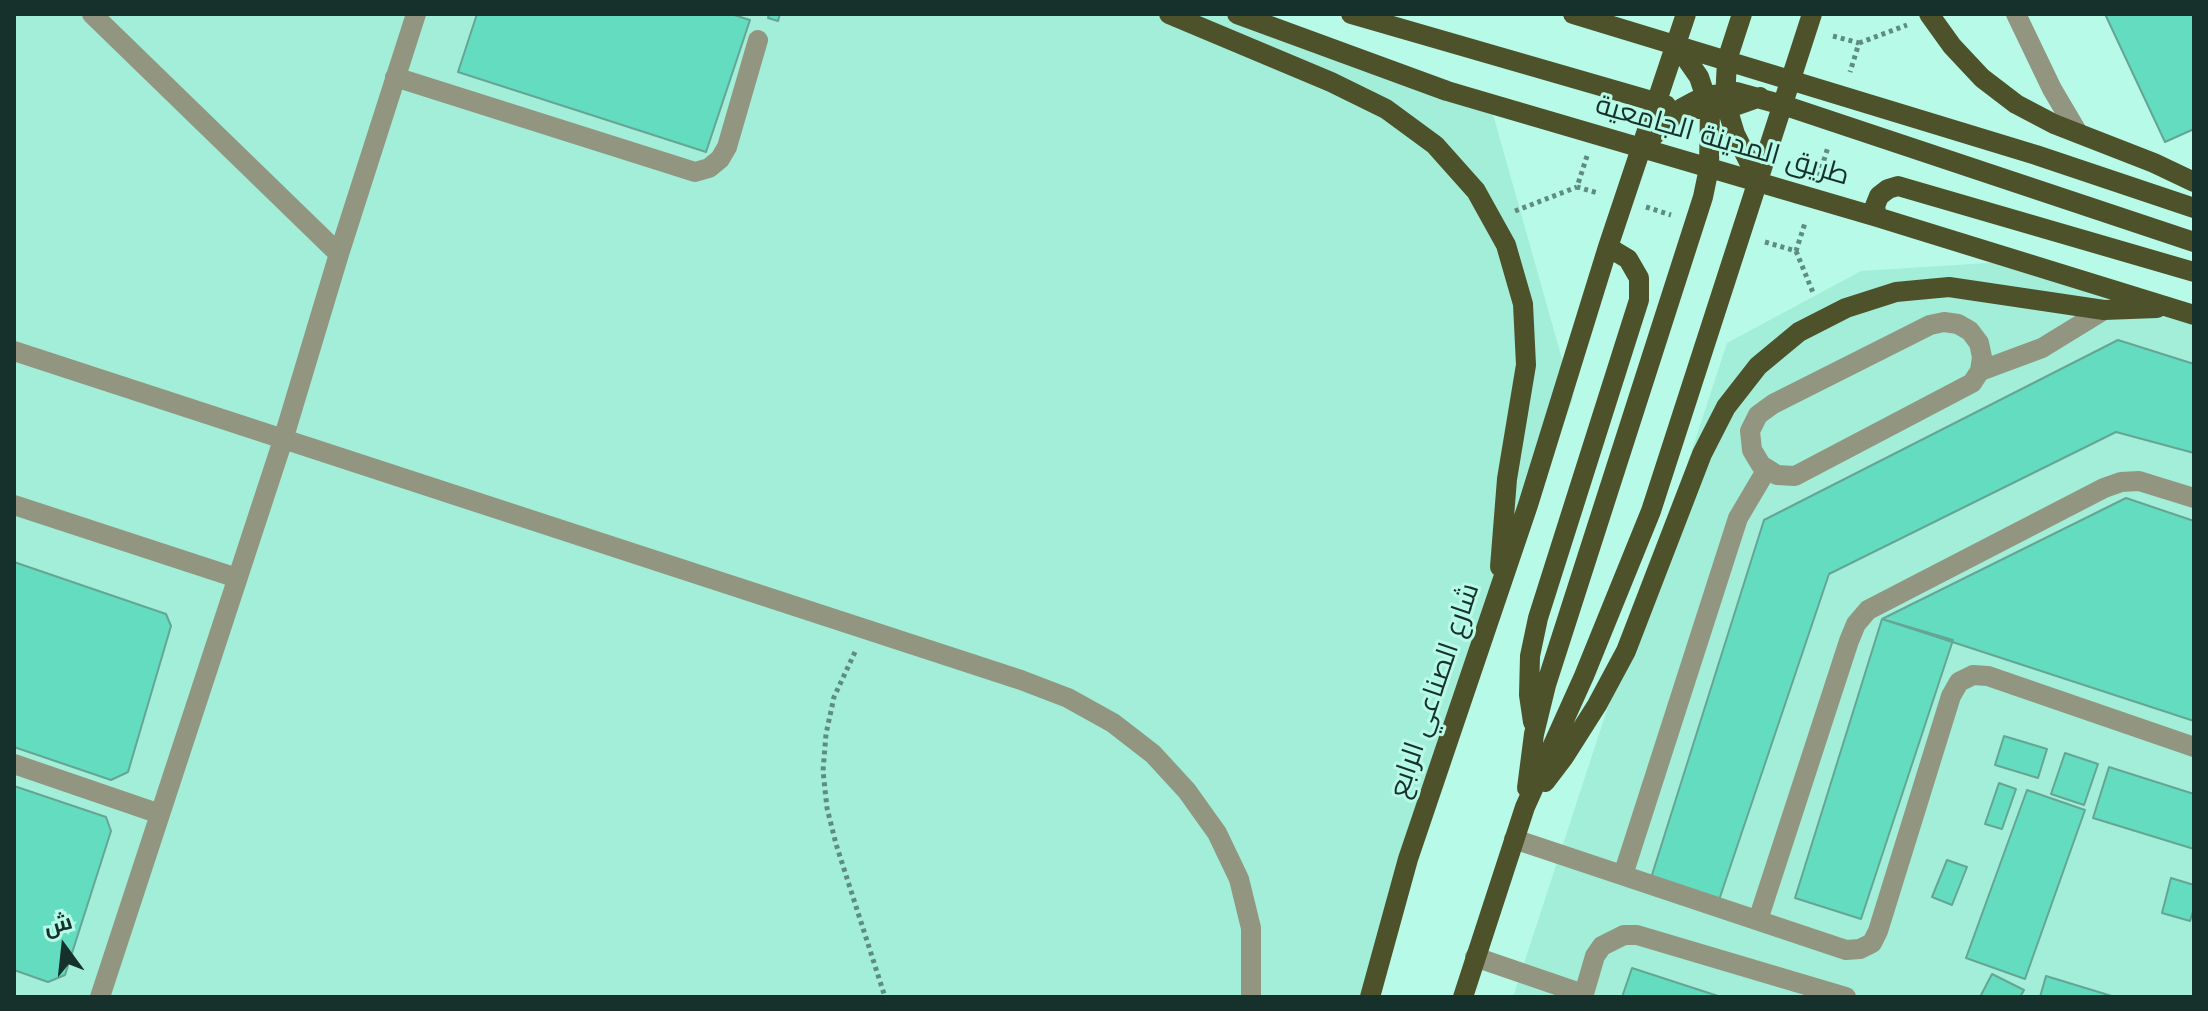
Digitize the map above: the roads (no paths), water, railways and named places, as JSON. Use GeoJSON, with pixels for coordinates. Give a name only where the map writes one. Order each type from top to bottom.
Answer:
{"type":"FeatureCollection","features":[{"type":"Feature","properties":{"kind":"main road"},"geometry":{"type":"LineString","coordinates":[[1169,14],[1331,82],[1386,109],[1435,145],[1476,191],[1506,245],[1523,304],[1526,365],[1507,479],[1501,533],[1500,588]]}},
{"type":"Feature","properties":{"kind":"main road","name":"طريق المدينة الجامعية"},"geometry":{"type":"LineString","coordinates":[[1237,14],[1447,91],[1877,217],[2194,315]]}},
{"type":"Feature","properties":{"kind":"main road"},"geometry":{"type":"LineString","coordinates":[[1351,14],[1656,103],[1682,108],[1717,102],[1736,92],[1759,98],[2194,242]]}},
{"type":"Feature","properties":{"kind":"main road"},"geometry":{"type":"LineString","coordinates":[[1573,14],[2036,155],[2194,208]]}},
{"type":"Feature","properties":{"kind":"main road","name":"شارع الصناعي الرابع"},"geometry":{"type":"LineString","coordinates":[[1370,997],[1408,859],[1500,588],[1686,14]]}},
{"type":"Feature","properties":{"kind":"main road"},"geometry":{"type":"LineString","coordinates":[[1525,807],[1534,734],[1546,685],[1703,197],[1717,102],[1742,14]]}},
{"type":"Feature","properties":{"kind":"main road"},"geometry":{"type":"LineString","coordinates":[[1463,997],[1525,807],[1584,676],[1651,511],[1812,14]]}},
{"type":"Feature","properties":{"kind":"main road"},"geometry":{"type":"LineString","coordinates":[[1929,15],[1982,78],[2016,104],[2194,182]]}},
{"type":"Feature","properties":{"kind":"main road"},"geometry":{"type":"LineString","coordinates":[[1676,44],[1717,102],[1759,182]]}},
{"type":"Feature","properties":{"kind":"main road"},"geometry":{"type":"LineString","coordinates":[[1759,98],[1791,79]]}},
{"type":"Feature","properties":{"kind":"main road"},"geometry":{"type":"LineString","coordinates":[[1641,148],[1682,108]]}},
{"type":"Feature","properties":{"kind":"main road"},"geometry":{"type":"LineString","coordinates":[[1877,217],[1875,206],[1879,196],[1898,186],[2194,272]]}},
{"type":"Feature","properties":{"kind":"main road"},"geometry":{"type":"LineString","coordinates":[[1534,734],[1529,682],[1530,656],[1538,618],[1639,300],[1639,278],[1628,259],[1608,247]]}},
{"type":"Feature","properties":{"kind":"main road"},"geometry":{"type":"LineString","coordinates":[[1525,807],[1564,757],[1626,651],[1702,454],[1726,407],[1758,366],[1799,332],[1846,308],[1896,292],[1949,287],[2104,310],[2168,307]]}},
{"type":"Feature","properties":{"kind":"street"},"geometry":{"type":"LineString","coordinates":[[92,14],[339,254]]}},
{"type":"Feature","properties":{"kind":"street"},"geometry":{"type":"LineString","coordinates":[[100,997],[283,440],[416,14]]}},
{"type":"Feature","properties":{"kind":"street"},"geometry":{"type":"LineString","coordinates":[[2016,14],[2052,89],[2078,133]]}},
{"type":"Feature","properties":{"kind":"street"},"geometry":{"type":"LineString","coordinates":[[395,77],[695,172],[709,168],[720,159],[727,147],[758,40]]}},
{"type":"Feature","properties":{"kind":"street"},"geometry":{"type":"LineString","coordinates":[[1980,371],[2042,348],[2104,310]]}},
{"type":"Feature","properties":{"kind":"street"},"geometry":{"type":"LineString","coordinates":[[1944,322],[1958,324],[1970,331],[1979,343],[1982,357],[1980,371],[1972,383],[1961,391],[1795,476],[1777,475],[1767,469],[1752,450],[1750,431],[1758,415],[1773,404],[1930,325],[1944,322]]}},
{"type":"Feature","properties":{"kind":"street"},"geometry":{"type":"LineString","coordinates":[[14,351],[1068,698],[1113,723],[1153,754],[1187,791],[1217,833],[1239,879],[1251,928],[1251,997]]}},
{"type":"Feature","properties":{"kind":"street"},"geometry":{"type":"LineString","coordinates":[[1623,875],[1738,518],[1767,469]]}},
{"type":"Feature","properties":{"kind":"street"},"geometry":{"type":"LineString","coordinates":[[1758,920],[1849,641],[1856,624],[1868,610],[2121,482],[2139,481],[2194,498]]}},
{"type":"Feature","properties":{"kind":"street"},"geometry":{"type":"LineString","coordinates":[[14,505],[237,578]]}},
{"type":"Feature","properties":{"kind":"street"},"geometry":{"type":"LineString","coordinates":[[1514,839],[1846,950],[1860,949],[1872,943],[1878,931],[1951,696],[1959,682],[1973,675],[1988,676],[2194,747]]}},
{"type":"Feature","properties":{"kind":"street"},"geometry":{"type":"LineString","coordinates":[[14,764],[160,814]]}},
{"type":"Feature","properties":{"kind":"street"},"geometry":{"type":"LineString","coordinates":[[1475,957],[1583,996],[1595,956],[1602,946],[1624,935],[1637,935],[1846,997]]}}]}
